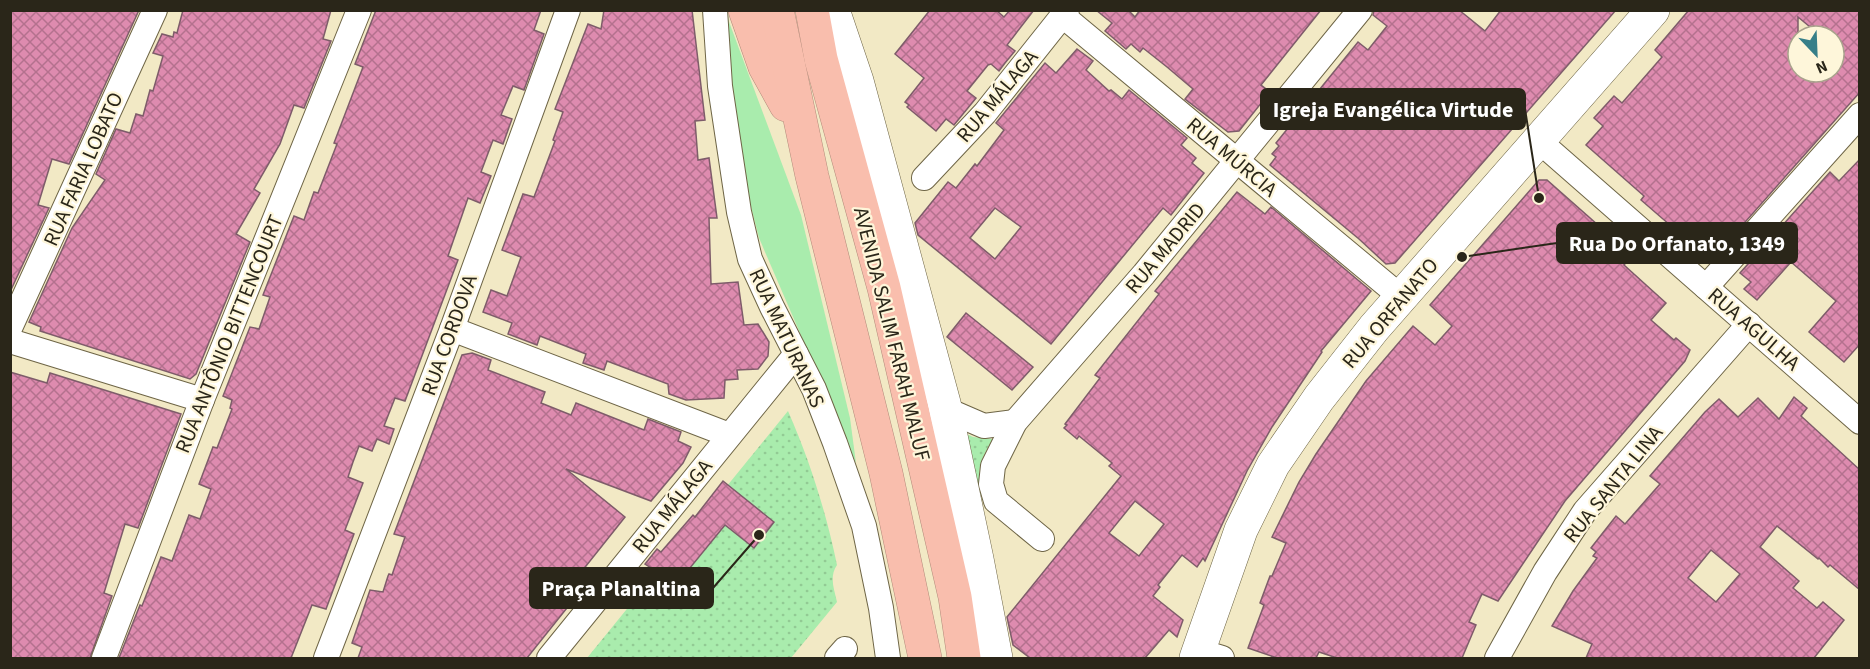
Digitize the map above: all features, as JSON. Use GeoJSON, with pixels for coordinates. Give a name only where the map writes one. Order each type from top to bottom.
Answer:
{"type":"FeatureCollection","features":[{"type":"Feature","properties":{"kind":"highway"},"geometry":{"type":"LineString","coordinates":[[745,10],[765,67],[781,99],[802,130]]}},
{"type":"Feature","properties":{"kind":"highway","name":"AVENIDA SALIM FARAH MALUF"},"geometry":{"type":"LineString","coordinates":[[777,10],[812,176],[886,473],[925,658]]}},
{"type":"Feature","properties":{"kind":"highway","name":"AVENIDA SALIM FARAH MALUF"},"geometry":{"type":"LineString","coordinates":[[812,10],[821,59],[884,288],[955,597],[964,658]]}},
{"type":"Feature","properties":{"kind":"main road","name":"AVENIDA SALIM FARAH MALUF"},"geometry":{"type":"LineString","coordinates":[[833,10],[857,81],[944,403]]}},
{"type":"Feature","properties":{"kind":"main road","name":"RUA ORFANATO"},"geometry":{"type":"LineString","coordinates":[[1206,656],[1241,530],[1273,465],[1319,399],[1374,328],[1653,10]]}},
{"type":"Feature","properties":{"kind":"main road"},"geometry":{"type":"LineString","coordinates":[[944,403],[996,658]]}},
{"type":"Feature","properties":{"kind":"street","name":"RUA FARIA LOBATO"},"geometry":{"type":"LineString","coordinates":[[10,328],[155,10]]}},
{"type":"Feature","properties":{"kind":"street","name":"RUA ANTÔNIO BITTENCOURT"},"geometry":{"type":"LineString","coordinates":[[104,658],[202,400],[359,10]]}},
{"type":"Feature","properties":{"kind":"street","name":"RUA CORDOVA"},"geometry":{"type":"LineString","coordinates":[[326,658],[452,329],[568,10]]}},
{"type":"Feature","properties":{"kind":"street","name":"RUA MATURANAS"},"geometry":{"type":"LineString","coordinates":[[714,10],[720,86],[739,212],[750,259],[814,389],[864,525],[881,608],[888,658]]}},
{"type":"Feature","properties":{"kind":"street","name":"RUA MADRID"},"geometry":{"type":"LineString","coordinates":[[1015,422],[1144,274],[1360,10]]}},
{"type":"Feature","properties":{"kind":"street","name":"RUA MÁLAGA"},"geometry":{"type":"LineString","coordinates":[[924,178],[985,113],[1065,13]]}},
{"type":"Feature","properties":{"kind":"street","name":"RUA MÚRCIA"},"geometry":{"type":"LineString","coordinates":[[1065,13],[1237,161],[1401,297]]}},
{"type":"Feature","properties":{"kind":"street"},"geometry":{"type":"LineString","coordinates":[[1706,287],[1860,115]]}},
{"type":"Feature","properties":{"kind":"street","name":"RUA AGULHA"},"geometry":{"type":"LineString","coordinates":[[1539,141],[1860,422]]}},
{"type":"Feature","properties":{"kind":"street","name":"RUA SANTA LINA"},"geometry":{"type":"LineString","coordinates":[[1497,658],[1545,572],[1585,511],[1749,324]]}},
{"type":"Feature","properties":{"kind":"street"},"geometry":{"type":"LineString","coordinates":[[452,329],[729,435]]}},
{"type":"Feature","properties":{"kind":"street"},"geometry":{"type":"LineString","coordinates":[[10,341],[202,400]]}},
{"type":"Feature","properties":{"kind":"street","name":"RUA MÁLAGA"},"geometry":{"type":"LineString","coordinates":[[549,658],[796,354]]}},
{"type":"Feature","properties":{"kind":"street"},"geometry":{"type":"LineString","coordinates":[[944,403],[954,413],[984,426],[1015,422]]}},
{"type":"Feature","properties":{"kind":"street"},"geometry":{"type":"LineString","coordinates":[[1015,422],[993,466],[991,484],[996,501],[1042,539]]}},
{"type":"Feature","properties":{"kind":"green space"},"geometry":{"type":"Polygon","coordinates":[[[725,11],[801,215],[850,418],[856,463],[759,238],[748,195],[730,90],[725,11]]]}},
{"type":"Feature","properties":{"kind":"green space"},"geometry":{"type":"Polygon","coordinates":[[[788,411],[817,487],[828,526],[837,565],[833,578],[837,602],[791,658],[587,658],[788,411]]]}},
{"type":"Feature","properties":{"kind":"green space"},"geometry":{"type":"Polygon","coordinates":[[[963,432],[973,437],[993,439],[981,463],[979,484],[982,502],[979,503],[963,432]]]}},
{"type":"Feature","properties":{"kind":"building"},"geometry":{"type":"Polygon","coordinates":[[[10,10],[139,10],[69,164],[52,159],[38,205],[49,208],[10,292],[10,10]]]}},
{"type":"Feature","properties":{"kind":"building"},"geometry":{"type":"Polygon","coordinates":[[[183,10],[331,10],[323,39],[331,41],[304,108],[294,105],[280,144],[254,189],[260,193],[236,234],[250,242],[196,374],[190,379],[40,331],[41,327],[29,322],[72,228],[105,180],[96,174],[116,129],[130,133],[136,114],[143,116],[163,56],[153,53],[162,34],[173,37],[174,32],[177,33],[183,10]]]}},
{"type":"Feature","properties":{"kind":"building"},"geometry":{"type":"Polygon","coordinates":[[[376,10],[541,10],[534,30],[544,34],[524,90],[513,86],[501,115],[512,119],[503,144],[493,140],[481,172],[491,176],[480,203],[468,198],[448,256],[458,260],[405,401],[395,398],[384,426],[394,429],[389,444],[377,439],[372,451],[359,446],[348,477],[363,483],[345,530],[354,534],[326,609],[312,605],[291,658],[119,658],[161,557],[172,561],[189,515],[200,519],[211,489],[199,484],[213,447],[217,448],[232,409],[230,408],[232,400],[223,396],[250,327],[259,329],[270,297],[263,295],[294,216],[304,220],[314,192],[318,193],[363,67],[355,64],[376,10]]]}},
{"type":"Feature","properties":{"kind":"building"},"geometry":{"type":"Polygon","coordinates":[[[604,10],[692,10],[705,120],[695,121],[698,160],[709,158],[717,218],[709,218],[711,284],[738,282],[744,325],[758,324],[769,342],[768,356],[758,369],[737,370],[738,379],[725,380],[724,398],[686,400],[669,394],[668,384],[607,361],[604,370],[583,363],[586,354],[540,336],[537,345],[508,334],[512,323],[483,312],[491,290],[507,296],[521,257],[502,250],[523,194],[534,197],[563,112],[555,109],[588,24],[601,29],[604,10]]]}},
{"type":"Feature","properties":{"kind":"building"},"geometry":{"type":"Polygon","coordinates":[[[930,10],[996,10],[1004,17],[1010,10],[1034,10],[1007,45],[1015,51],[999,71],[991,64],[988,65],[967,91],[976,98],[954,125],[946,119],[936,131],[907,107],[909,105],[905,102],[924,78],[895,54],[930,10]]]}},
{"type":"Feature","properties":{"kind":"building"},"geometry":{"type":"Polygon","coordinates":[[[1096,10],[1128,10],[1135,17],[1140,10],[1321,10],[1261,85],[1270,92],[1239,131],[1228,132],[1185,99],[1193,89],[1167,67],[1143,48],[1140,52],[1131,44],[1126,49],[1105,31],[1112,23],[1096,10]]]}},
{"type":"Feature","properties":{"kind":"building"},"geometry":{"type":"Polygon","coordinates":[[[1374,10],[1459,10],[1485,31],[1501,10],[1616,10],[1395,263],[1386,264],[1270,165],[1276,157],[1272,154],[1279,146],[1276,143],[1301,112],[1311,121],[1330,97],[1320,89],[1358,42],[1368,50],[1387,26],[1373,15],[1374,10]]]}},
{"type":"Feature","properties":{"kind":"building"},"geometry":{"type":"Polygon","coordinates":[[[1689,10],[1860,10],[1860,92],[1716,255],[1696,241],[1693,245],[1641,200],[1644,196],[1586,145],[1603,126],[1594,118],[1614,96],[1622,103],[1662,57],[1655,50],[1689,10]]]}},
{"type":"Feature","properties":{"kind":"building"},"geometry":{"type":"Polygon","coordinates":[[[1077,49],[1093,61],[1086,70],[1109,91],[1111,90],[1122,99],[1129,90],[1187,138],[1181,145],[1196,158],[1192,163],[1204,173],[1171,215],[1163,208],[1051,344],[918,235],[915,223],[948,182],[956,188],[975,164],[977,166],[1004,130],[996,123],[1045,63],[1056,73],[1077,49]],[[995,208],[970,238],[995,259],[1021,227],[995,208]]]}},
{"type":"Feature","properties":{"kind":"building"},"geometry":{"type":"Polygon","coordinates":[[[1860,159],[1860,344],[1844,362],[1809,332],[1836,301],[1791,262],[1757,300],[1744,289],[1751,282],[1740,273],[1830,172],[1839,181],[1860,159]]]}},
{"type":"Feature","properties":{"kind":"building"},"geometry":{"type":"Polygon","coordinates":[[[1539,180],[1547,180],[1632,255],[1624,265],[1666,303],[1651,320],[1674,340],[1676,338],[1690,350],[1685,361],[1565,501],[1498,601],[1482,594],[1469,622],[1476,625],[1462,658],[1337,658],[1319,652],[1316,658],[1277,658],[1248,648],[1264,605],[1260,603],[1286,543],[1272,537],[1299,482],[1316,454],[1366,381],[1413,326],[1435,345],[1452,326],[1430,305],[1539,180]]]}},
{"type":"Feature","properties":{"kind":"building"},"geometry":{"type":"Polygon","coordinates":[[[1237,192],[1265,214],[1271,207],[1371,291],[1321,351],[1272,427],[1247,471],[1205,561],[1203,558],[1197,567],[1182,555],[1158,585],[1160,587],[1153,596],[1183,620],[1177,637],[1169,630],[1145,658],[1030,658],[1013,645],[1007,617],[1121,476],[1109,466],[1112,463],[1079,436],[1077,439],[1064,428],[1067,425],[1065,424],[1100,378],[1095,375],[1159,294],[1155,291],[1237,192]],[[1135,501],[1109,533],[1139,556],[1164,524],[1135,501]]]}},
{"type":"Feature","properties":{"kind":"building"},"geometry":{"type":"Polygon","coordinates":[[[966,313],[1033,367],[1012,390],[947,337],[966,313]]]}},
{"type":"Feature","properties":{"kind":"building"},"geometry":{"type":"Polygon","coordinates":[[[472,353],[491,360],[488,370],[545,392],[541,403],[571,415],[576,403],[644,430],[648,419],[681,432],[678,441],[691,447],[683,463],[651,501],[566,469],[625,517],[578,576],[587,583],[527,658],[358,658],[362,647],[352,643],[370,590],[383,592],[389,574],[392,575],[405,537],[394,534],[462,355],[472,353]]]}},
{"type":"Feature","properties":{"kind":"building"},"geometry":{"type":"Polygon","coordinates":[[[10,372],[47,383],[50,373],[181,414],[138,528],[125,524],[104,593],[112,596],[90,658],[10,658],[10,372]]]}},
{"type":"Feature","properties":{"kind":"building"},"geometry":{"type":"Polygon","coordinates":[[[1794,397],[1807,408],[1801,416],[1860,470],[1860,590],[1777,526],[1760,547],[1799,581],[1793,588],[1817,608],[1823,602],[1844,620],[1814,658],[1586,658],[1592,644],[1552,626],[1573,591],[1597,558],[1593,556],[1596,552],[1591,548],[1616,516],[1625,524],[1660,484],[1650,476],[1719,399],[1738,417],[1758,398],[1779,419],[1794,397]],[[1711,550],[1688,578],[1716,602],[1740,574],[1711,550]]]}},
{"type":"Feature","properties":{"kind":"building"},"geometry":{"type":"Polygon","coordinates":[[[723,481],[774,522],[754,548],[725,525],[667,596],[644,578],[651,568],[645,564],[657,549],[661,552],[693,515],[695,517],[723,481]]]}},
{"type":"Feature","properties":{"kind":"place","name":"Igreja Evangélica Virtude"},"geometry":{"type":"Point","coordinates":[1539,198]}},
{"type":"Feature","properties":{"kind":"place","name":"Rua Do Orfanato, 1349"},"geometry":{"type":"Point","coordinates":[1462,257]}},
{"type":"Feature","properties":{"kind":"place","name":"Praça Planaltina"},"geometry":{"type":"Point","coordinates":[759,535]}}]}
